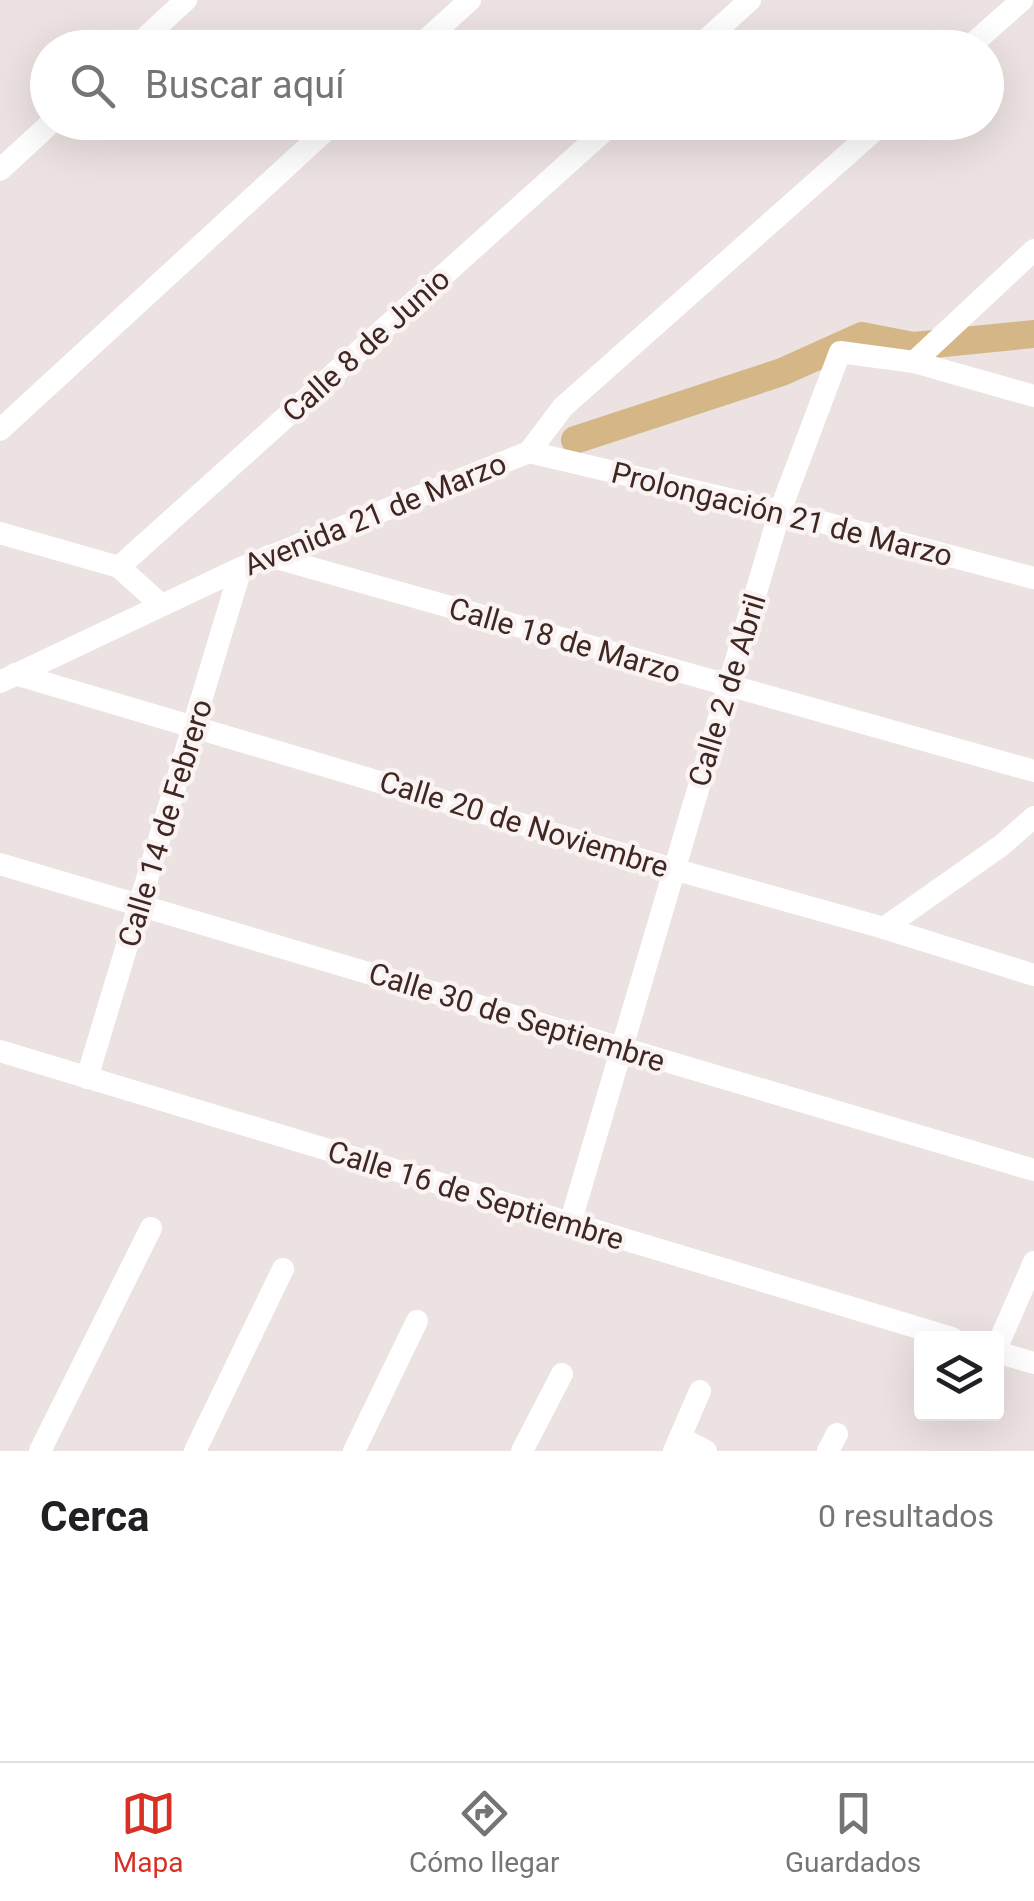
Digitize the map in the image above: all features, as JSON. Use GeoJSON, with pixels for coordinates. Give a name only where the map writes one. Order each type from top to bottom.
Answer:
{"type":"FeatureCollection","features":[{"type":"Feature","properties":{"kind":"street"},"geometry":{"type":"LineString","coordinates":[[154,30],[186,0]]}},
{"type":"Feature","properties":{"kind":"street"},"geometry":{"type":"LineString","coordinates":[[437,30],[470,0]]}},
{"type":"Feature","properties":{"kind":"street"},"geometry":{"type":"LineString","coordinates":[[717,30],[750,0]]}},
{"type":"Feature","properties":{"kind":"street"},"geometry":{"type":"LineString","coordinates":[[988,30],[1022,0]]}},
{"type":"Feature","properties":{"kind":"street"},"geometry":{"type":"LineString","coordinates":[[0,170],[32,140]]}},
{"type":"Feature","properties":{"kind":"street"},"geometry":{"type":"LineString","coordinates":[[0,430],[316,140]]}},
{"type":"Feature","properties":{"kind":"street","name":"Calle 8 de Junio"},"geometry":{"type":"LineString","coordinates":[[119,567],[594,140]]}},
{"type":"Feature","properties":{"kind":"street","name":"Avenida 21 de Marzo"},"geometry":{"type":"LineString","coordinates":[[7,678],[241,568],[529,452],[563,407],[864,140]]}},
{"type":"Feature","properties":{"kind":"street"},"geometry":{"type":"LineString","coordinates":[[922,354],[1034,250]]}},
{"type":"Feature","properties":{"kind":"street","name":"Calle 2 de Abril"},"geometry":{"type":"LineString","coordinates":[[570,1224],[780,511],[840,352],[922,354],[1034,396]]}},
{"type":"Feature","properties":{"kind":"street","name":"Prolongación 21 de Marzo"},"geometry":{"type":"LineString","coordinates":[[529,452],[780,511],[1034,578]]}},
{"type":"Feature","properties":{"kind":"street"},"geometry":{"type":"LineString","coordinates":[[0,533],[119,567],[160,604]]}},
{"type":"Feature","properties":{"kind":"street","name":"Calle 18 de Marzo"},"geometry":{"type":"LineString","coordinates":[[269,556],[1034,771]]}},
{"type":"Feature","properties":{"kind":"street","name":"Calle 14 de Febrero"},"geometry":{"type":"LineString","coordinates":[[87,1078],[241,568]]}},
{"type":"Feature","properties":{"kind":"street","name":"Calle 20 de Noviembre"},"geometry":{"type":"LineString","coordinates":[[7,678],[195,726],[1034,975]]}},
{"type":"Feature","properties":{"kind":"street"},"geometry":{"type":"LineString","coordinates":[[884,928],[1002,845],[1034,817]]}},
{"type":"Feature","properties":{"kind":"street","name":"Calle 30 de Septiembre"},"geometry":{"type":"LineString","coordinates":[[0,864],[1034,1170]]}},
{"type":"Feature","properties":{"kind":"street","name":"Calle 16 de Septiembre"},"geometry":{"type":"LineString","coordinates":[[0,1052],[929,1331]]}},
{"type":"Feature","properties":{"kind":"street"},"geometry":{"type":"LineString","coordinates":[[40,1451],[151,1228]]}},
{"type":"Feature","properties":{"kind":"street"},"geometry":{"type":"LineString","coordinates":[[1004,1331],[1034,1262]]}},
{"type":"Feature","properties":{"kind":"street"},"geometry":{"type":"LineString","coordinates":[[195,1451],[283,1269]]}},
{"type":"Feature","properties":{"kind":"street"},"geometry":{"type":"LineString","coordinates":[[354,1451],[417,1320]]}},
{"type":"Feature","properties":{"kind":"street"},"geometry":{"type":"LineString","coordinates":[[1004,1353],[1034,1363]]}},
{"type":"Feature","properties":{"kind":"street"},"geometry":{"type":"LineString","coordinates":[[522,1451],[562,1374]]}},
{"type":"Feature","properties":{"kind":"street"},"geometry":{"type":"LineString","coordinates":[[700,1391],[678,1445],[706,1451]]}},
{"type":"Feature","properties":{"kind":"waterway"},"geometry":{"type":"LineString","coordinates":[[575,440],[782,372],[862,336],[913,346],[1034,334]]}}]}
